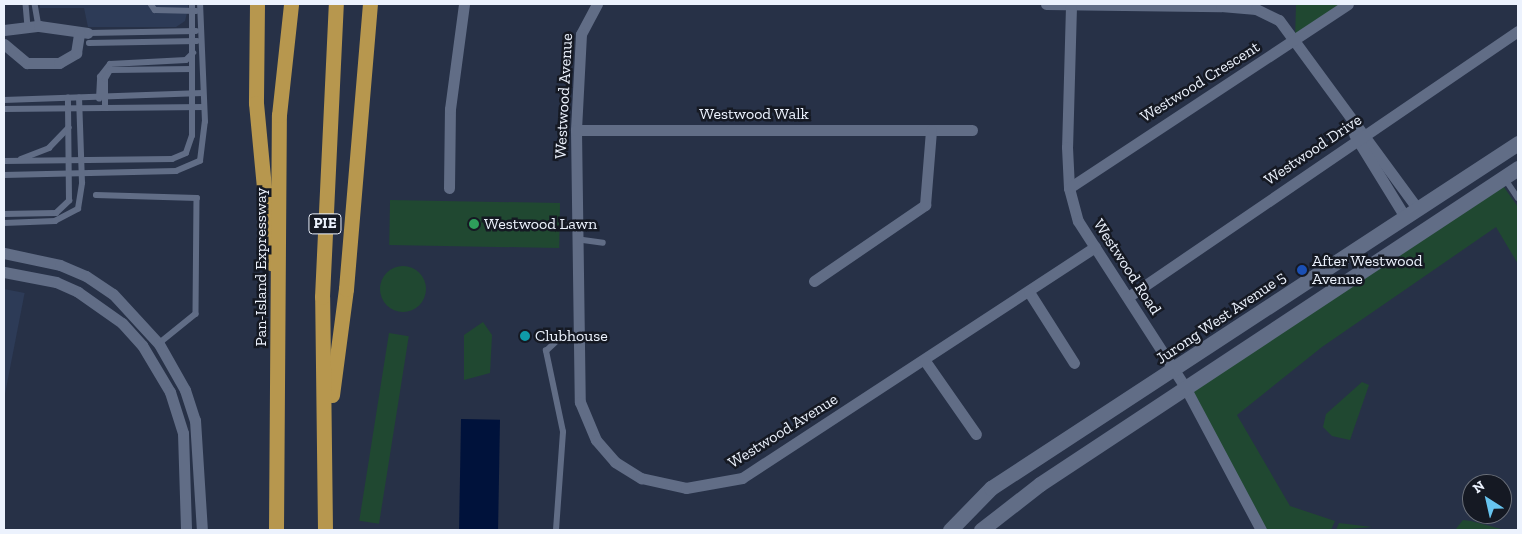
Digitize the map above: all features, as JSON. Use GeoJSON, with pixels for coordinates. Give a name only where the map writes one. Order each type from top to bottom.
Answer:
{"type":"FeatureCollection","features":[{"type":"Feature","properties":{"kind":"highway"},"geometry":{"type":"LineString","coordinates":[[257,4],[256,103],[269,248],[278,286]]}},
{"type":"Feature","properties":{"kind":"highway","name":"Pan-Island Expressway"},"geometry":{"type":"LineString","coordinates":[[276,530],[279,115],[291,4]]}},
{"type":"Feature","properties":{"kind":"highway","name":"PIE"},"geometry":{"type":"LineString","coordinates":[[325,530],[322,296],[336,4]]}},
{"type":"Feature","properties":{"kind":"highway"},"geometry":{"type":"LineString","coordinates":[[325,444],[346,288],[370,4]]}},
{"type":"Feature","properties":{"kind":"street"},"geometry":{"type":"LineString","coordinates":[[449,188],[450,109],[464,4]]}},
{"type":"Feature","properties":{"kind":"street","name":"Westwood Avenue"},"geometry":{"type":"LineString","coordinates":[[597,4],[581,34],[576,130],[576,240],[580,402],[596,440],[615,462],[641,478],[686,488],[742,478],[1029,292],[1095,247]]}},
{"type":"Feature","properties":{"kind":"street"},"geometry":{"type":"LineString","coordinates":[[1046,4],[1256,10],[1279,20],[1352,123],[1366,134],[1418,209]]}},
{"type":"Feature","properties":{"kind":"street","name":"Westwood Crescent"},"geometry":{"type":"LineString","coordinates":[[1069,188],[1295,41],[1348,4]]}},
{"type":"Feature","properties":{"kind":"street","name":"Westwood Road"},"geometry":{"type":"LineString","coordinates":[[1071,6],[1069,188],[1078,221],[1185,387],[1262,530]]}},
{"type":"Feature","properties":{"kind":"street"},"geometry":{"type":"LineString","coordinates":[[4,30],[34,26],[84,38],[70,59],[27,63],[4,44]]}},
{"type":"Feature","properties":{"kind":"street","name":"Westwood Drive"},"geometry":{"type":"LineString","coordinates":[[1128,297],[1518,31]]}},
{"type":"Feature","properties":{"kind":"street"},"geometry":{"type":"LineString","coordinates":[[1352,123],[1355,141],[1405,218]]}},
{"type":"Feature","properties":{"kind":"street","name":"Westwood Walk"},"geometry":{"type":"LineString","coordinates":[[576,130],[972,130]]}},
{"type":"Feature","properties":{"kind":"street"},"geometry":{"type":"LineString","coordinates":[[814,281],[925,205],[931,130]]}},
{"type":"Feature","properties":{"kind":"street","name":"Jurong West Avenue 5"},"geometry":{"type":"LineString","coordinates":[[950,530],[991,488],[1174,371],[1518,142]]}},
{"type":"Feature","properties":{"kind":"street"},"geometry":{"type":"LineString","coordinates":[[981,530],[1005,507],[1518,168]]}},
{"type":"Feature","properties":{"kind":"street"},"geometry":{"type":"LineString","coordinates":[[4,253],[60,265],[86,276],[113,294],[159,344],[185,390],[195,420],[202,530]]}},
{"type":"Feature","properties":{"kind":"street"},"geometry":{"type":"LineString","coordinates":[[4,272],[56,282],[78,292],[122,323],[142,345],[170,392],[183,433],[186,530]]}},
{"type":"Feature","properties":{"kind":"street"},"geometry":{"type":"LineString","coordinates":[[1029,292],[1074,363]]}},
{"type":"Feature","properties":{"kind":"street"},"geometry":{"type":"LineString","coordinates":[[924,360],[976,434]]}},
{"type":"Feature","properties":{"kind":"lane"},"geometry":{"type":"LineString","coordinates":[[26,4],[34,26]]}},
{"type":"Feature","properties":{"kind":"lane"},"geometry":{"type":"LineString","coordinates":[[34,26],[35,4]]}},
{"type":"Feature","properties":{"kind":"lane"},"geometry":{"type":"LineString","coordinates":[[152,4],[155,10],[192,7],[200,13]]}},
{"type":"Feature","properties":{"kind":"lane"},"geometry":{"type":"LineString","coordinates":[[4,176],[70,176],[190,168],[202,155],[204,93],[200,4]]}},
{"type":"Feature","properties":{"kind":"lane"},"geometry":{"type":"LineString","coordinates":[[4,161],[180,157],[190,145],[193,53],[192,7]]}},
{"type":"Feature","properties":{"kind":"lane"},"geometry":{"type":"LineString","coordinates":[[84,38],[201,31]]}},
{"type":"Feature","properties":{"kind":"lane"},"geometry":{"type":"LineString","coordinates":[[84,38],[201,41]]}},
{"type":"Feature","properties":{"kind":"lane"},"geometry":{"type":"LineString","coordinates":[[102,107],[100,77],[110,64],[186,60],[193,53]]}},
{"type":"Feature","properties":{"kind":"lane"},"geometry":{"type":"LineString","coordinates":[[102,98],[105,79],[116,68],[192,69]]}},
{"type":"Feature","properties":{"kind":"lane"},"geometry":{"type":"LineString","coordinates":[[4,100],[204,93]]}},
{"type":"Feature","properties":{"kind":"lane"},"geometry":{"type":"LineString","coordinates":[[4,214],[60,212],[69,201],[70,122],[68,98]]}},
{"type":"Feature","properties":{"kind":"lane"},"geometry":{"type":"LineString","coordinates":[[4,223],[55,221],[71,215],[80,203],[82,175],[79,98]]}},
{"type":"Feature","properties":{"kind":"lane"},"geometry":{"type":"LineString","coordinates":[[4,109],[204,107]]}},
{"type":"Feature","properties":{"kind":"lane"},"geometry":{"type":"LineString","coordinates":[[15,161],[49,148],[66,133],[70,122]]}},
{"type":"Feature","properties":{"kind":"lane"},"geometry":{"type":"LineString","coordinates":[[1504,177],[1518,198]]}},
{"type":"Feature","properties":{"kind":"lane"},"geometry":{"type":"LineString","coordinates":[[96,195],[197,198],[196,314],[159,344]]}},
{"type":"Feature","properties":{"kind":"lane"},"geometry":{"type":"LineString","coordinates":[[576,240],[603,243]]}},
{"type":"Feature","properties":{"kind":"lane"},"geometry":{"type":"LineString","coordinates":[[556,530],[563,432],[546,352],[563,337],[579,334]]}},
{"type":"Feature","properties":{"kind":"shaded area"},"geometry":{"type":"Polygon","coordinates":[[[40,4],[188,4],[188,9],[185,21],[176,27],[88,27],[84,8],[40,8],[40,4]]]}},
{"type":"Feature","properties":{"kind":"shaded area"},"geometry":{"type":"Polygon","coordinates":[[[4,289],[25,293],[4,399],[4,289]]]}},
{"type":"Feature","properties":{"kind":"shaded area"},"geometry":{"type":"Polygon","coordinates":[[[461,419],[500,420],[498,530],[459,530],[461,419]]]}},
{"type":"Feature","properties":{"kind":"green space"},"geometry":{"type":"Polygon","coordinates":[[[1296,4],[1348,4],[1295,41],[1296,4]]]}},
{"type":"Feature","properties":{"kind":"green space"},"geometry":{"type":"Polygon","coordinates":[[[1499,180],[1518,207],[1518,264],[1496,227],[1322,347],[1237,415],[1290,506],[1335,521],[1331,530],[1264,530],[1185,387],[1499,180]]]}},
{"type":"Feature","properties":{"kind":"green space","name":"Westwood Lawn"},"geometry":{"type":"Polygon","coordinates":[[[390,200],[560,203],[559,248],[389,245],[390,200]]]}},
{"type":"Feature","properties":{"kind":"green space"},"geometry":{"type":"Polygon","coordinates":[[[403,266],[416,270],[422,276],[426,289],[422,302],[416,308],[403,312],[390,308],[384,302],[380,289],[384,276],[390,270],[403,266]]]}},
{"type":"Feature","properties":{"kind":"green space"},"geometry":{"type":"Polygon","coordinates":[[[483,322],[492,335],[490,373],[464,380],[464,335],[483,322]]]}},
{"type":"Feature","properties":{"kind":"green space"},"geometry":{"type":"Polygon","coordinates":[[[389,333],[409,336],[379,524],[359,521],[389,333]]]}},
{"type":"Feature","properties":{"kind":"green space"},"geometry":{"type":"Polygon","coordinates":[[[1362,382],[1369,385],[1350,440],[1332,436],[1323,427],[1326,414],[1362,382]]]}},
{"type":"Feature","properties":{"kind":"green space"},"geometry":{"type":"Polygon","coordinates":[[[1462,521],[1462,524],[1482,524],[1505,530],[1455,530],[1462,521]]]}},
{"type":"Feature","properties":{"kind":"green space"},"geometry":{"type":"Polygon","coordinates":[[[1339,523],[1372,527],[1336,530],[1339,523]]]}},
{"type":"Feature","properties":{"kind":"place","name":"Westwood Lawn"},"geometry":{"type":"Point","coordinates":[474,224]}},
{"type":"Feature","properties":{"kind":"place","name":"After Westwood Avenue"},"geometry":{"type":"Point","coordinates":[1302,270]}},
{"type":"Feature","properties":{"kind":"place","name":"Clubhouse"},"geometry":{"type":"Point","coordinates":[525,336]}}]}
